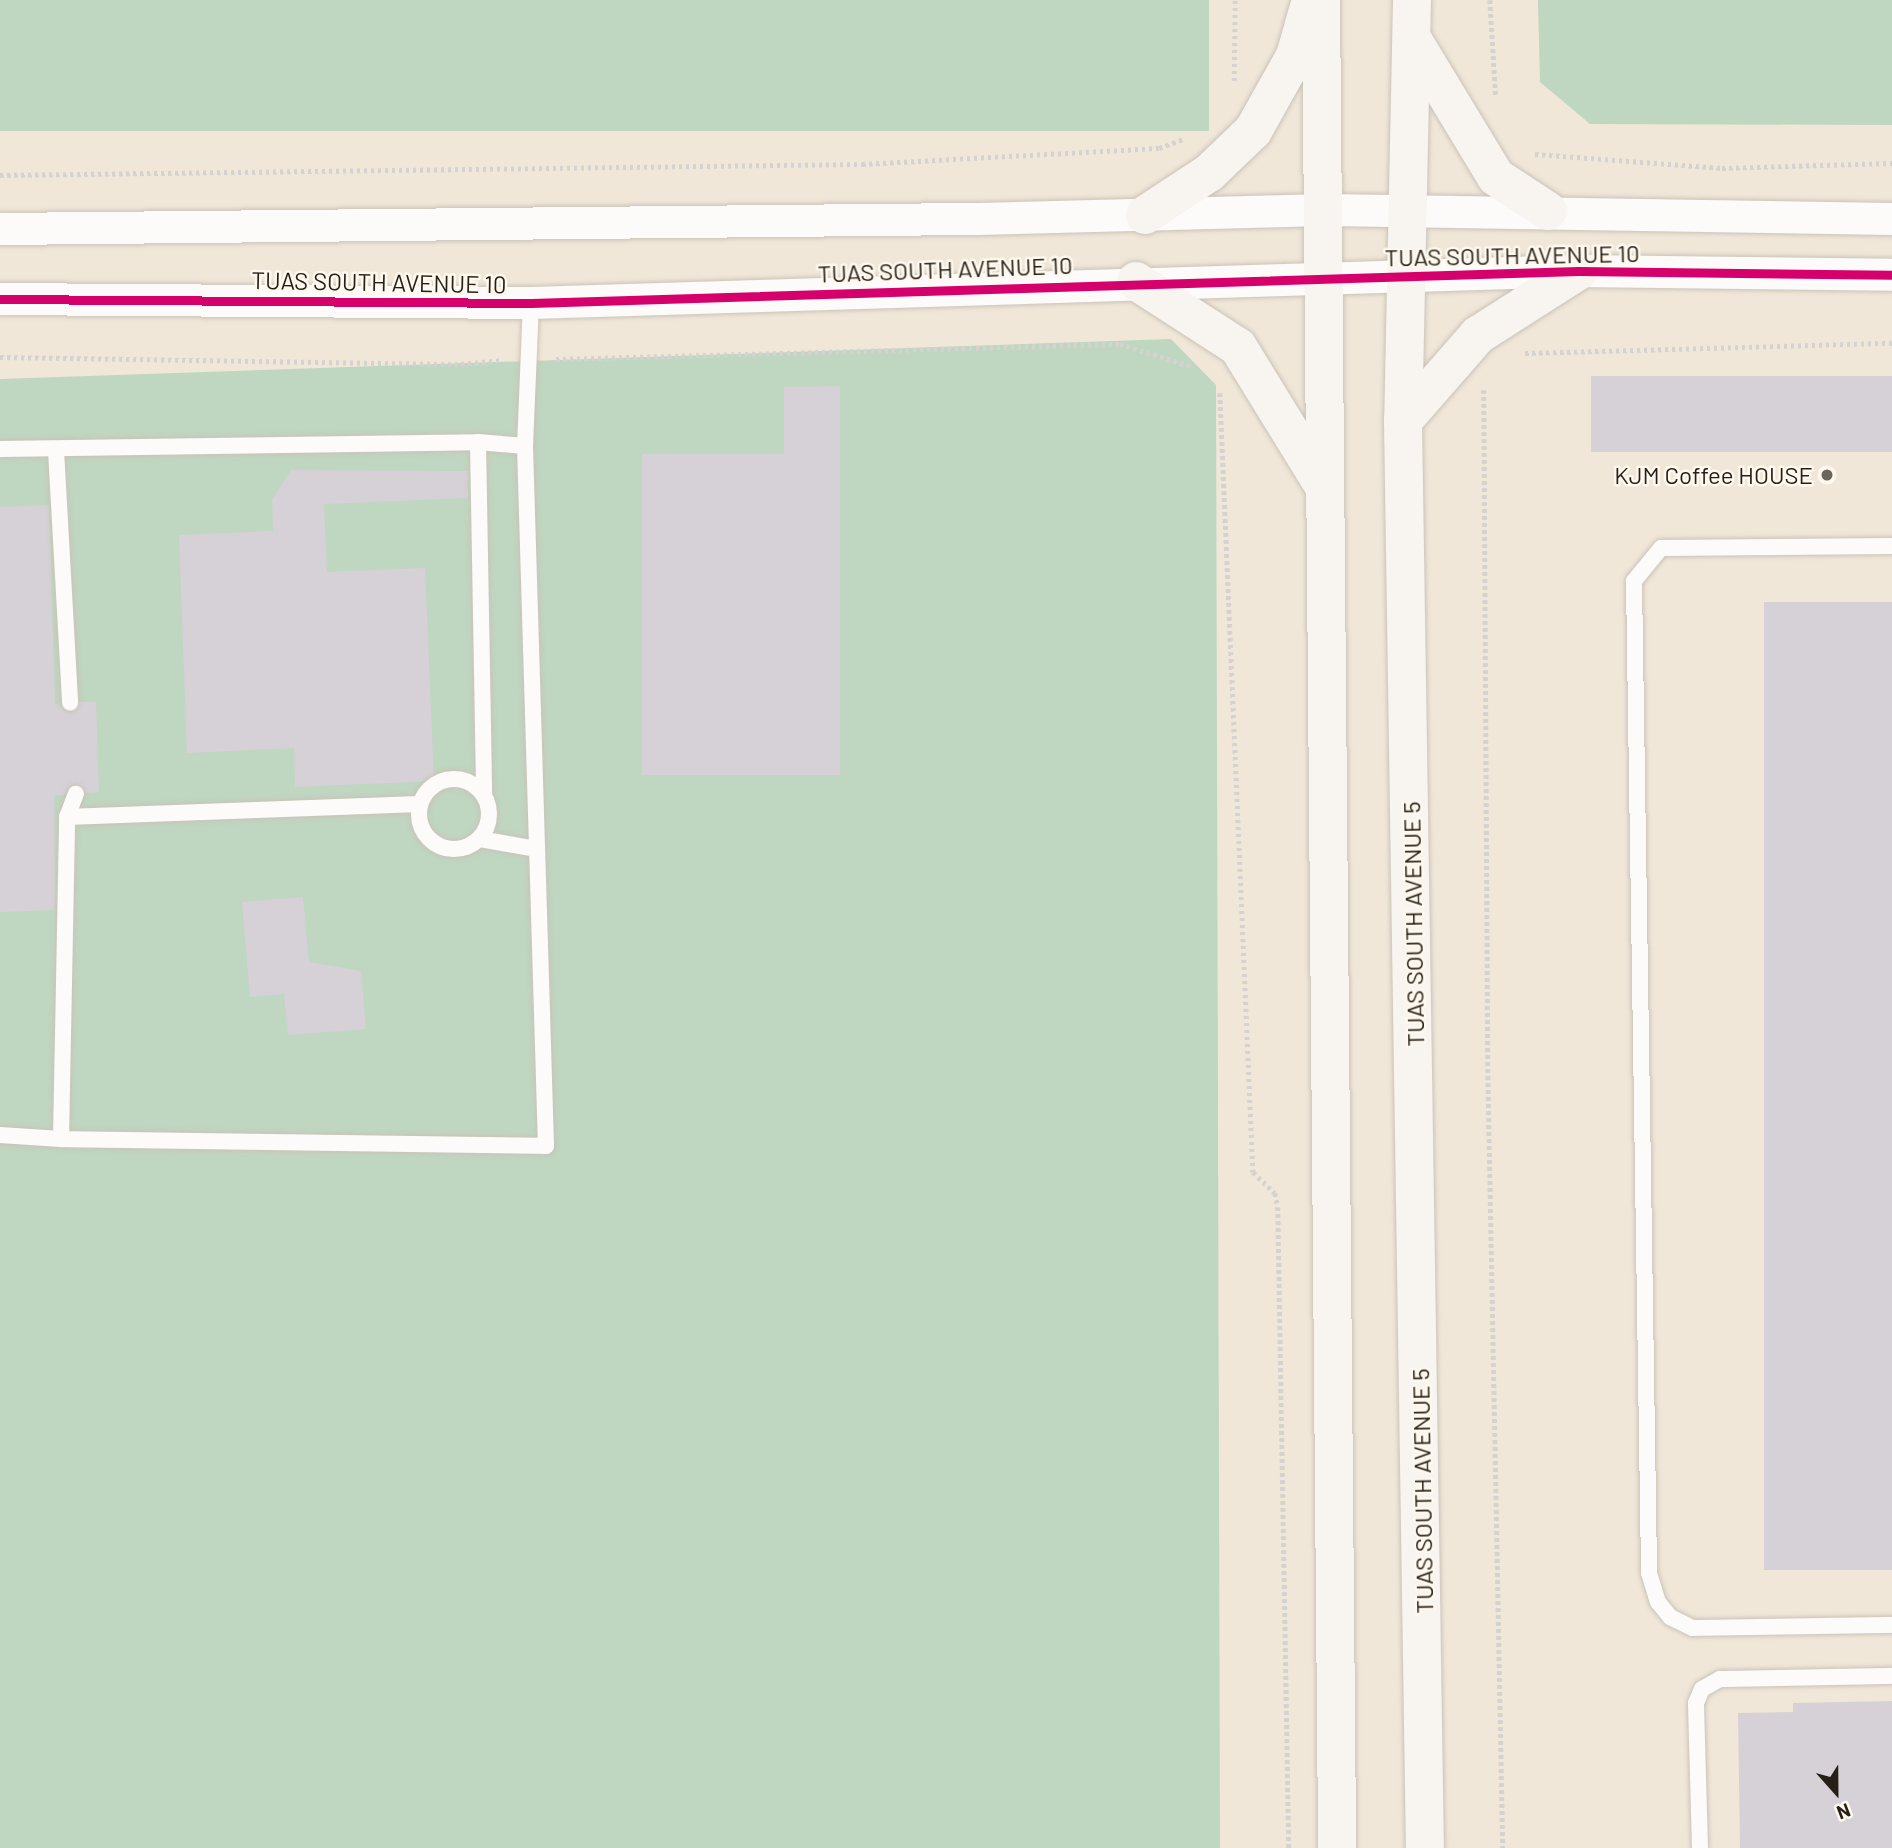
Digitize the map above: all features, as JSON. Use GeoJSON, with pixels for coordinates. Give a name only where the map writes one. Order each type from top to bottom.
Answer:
{"type":"FeatureCollection","features":[{"type":"Feature","properties":{"kind":"main road"},"geometry":{"type":"LineString","coordinates":[[1145,215],[1209,173],[1252,131],[1295,56],[1311,0]]}},
{"type":"Feature","properties":{"kind":"main road"},"geometry":{"type":"LineString","coordinates":[[1321,0],[1326,210],[1323,485],[1337,1848]]}},
{"type":"Feature","properties":{"kind":"main road","name":"TUAS SOUTH AVENUE 5"},"geometry":{"type":"LineString","coordinates":[[1412,0],[1412,212],[1403,421],[1425,1848]]}},
{"type":"Feature","properties":{"kind":"main road"},"geometry":{"type":"LineString","coordinates":[[1412,38],[1496,177],[1548,211]]}},
{"type":"Feature","properties":{"kind":"main road"},"geometry":{"type":"LineString","coordinates":[[1403,421],[1478,335],[1578,271]]}},
{"type":"Feature","properties":{"kind":"main road"},"geometry":{"type":"LineString","coordinates":[[1136,281],[1238,347],[1323,485]]}},
{"type":"Feature","properties":{"kind":"street","name":"TUAS SOUTH AVENUE 10"},"geometry":{"type":"LineString","coordinates":[[0,229],[1145,215],[1326,210],[1548,211],[1892,219]]}},
{"type":"Feature","properties":{"kind":"street","name":"TUAS SOUTH AVENUE 10"},"geometry":{"type":"LineString","coordinates":[[0,299],[531,303],[1136,281],[1325,279],[1578,271],[1892,275]]}},
{"type":"Feature","properties":{"kind":"lane"},"geometry":{"type":"LineString","coordinates":[[0,1135],[61,1139],[546,1146],[525,446],[531,303]]}},
{"type":"Feature","properties":{"kind":"lane"},"geometry":{"type":"LineString","coordinates":[[0,449],[478,442],[525,446]]}},
{"type":"Feature","properties":{"kind":"lane"},"geometry":{"type":"LineString","coordinates":[[478,442],[484,794],[490,810],[480,839],[467,848],[435,846],[418,820],[419,804],[427,790],[457,778],[484,794]]}},
{"type":"Feature","properties":{"kind":"lane"},"geometry":{"type":"LineString","coordinates":[[56,450],[70,703]]}},
{"type":"Feature","properties":{"kind":"lane"},"geometry":{"type":"LineString","coordinates":[[1892,546],[1661,548],[1634,581],[1648,1573],[1658,1602],[1670,1617],[1693,1628],[1892,1625]]}},
{"type":"Feature","properties":{"kind":"lane"},"geometry":{"type":"LineString","coordinates":[[61,1139],[67,817],[76,794]]}},
{"type":"Feature","properties":{"kind":"lane"},"geometry":{"type":"LineString","coordinates":[[67,817],[419,804]]}},
{"type":"Feature","properties":{"kind":"lane"},"geometry":{"type":"LineString","coordinates":[[480,839],[537,849]]}},
{"type":"Feature","properties":{"kind":"lane"},"geometry":{"type":"LineString","coordinates":[[1700,1848],[1696,1703],[1702,1689],[1720,1679],[1892,1676]]}},
{"type":"Feature","properties":{"kind":"path"},"geometry":{"type":"LineString","coordinates":[[1233,92],[1235,0]]}},
{"type":"Feature","properties":{"kind":"path"},"geometry":{"type":"LineString","coordinates":[[1490,0],[1496,101]]}},
{"type":"Feature","properties":{"kind":"path"},"geometry":{"type":"LineString","coordinates":[[0,175],[862,164],[1159,148],[1190,136]]}},
{"type":"Feature","properties":{"kind":"path"},"geometry":{"type":"LineString","coordinates":[[1527,153],[1722,168],[1892,163]]}},
{"type":"Feature","properties":{"kind":"path"},"geometry":{"type":"LineString","coordinates":[[1516,356],[1550,350],[1892,343]]}},
{"type":"Feature","properties":{"kind":"path"},"geometry":{"type":"LineString","coordinates":[[0,358],[461,365],[528,359],[1120,344],[1139,346],[1172,364],[1207,366]]}},
{"type":"Feature","properties":{"kind":"path"},"geometry":{"type":"LineString","coordinates":[[1219,380],[1253,1172],[1275,1193],[1278,1207],[1289,1848]]}},
{"type":"Feature","properties":{"kind":"path"},"geometry":{"type":"LineString","coordinates":[[1487,380],[1482,400],[1489,639],[1488,1069],[1503,1848]]}},
{"type":"Feature","properties":{"kind":"green space"},"geometry":{"type":"Polygon","coordinates":[[[0,0],[1209,0],[1209,131],[0,131],[0,0]]]}},
{"type":"Feature","properties":{"kind":"green space"},"geometry":{"type":"Polygon","coordinates":[[[1538,0],[1892,0],[1892,125],[1590,124],[1540,82],[1538,0]]]}},
{"type":"Feature","properties":{"kind":"green space"},"geometry":{"type":"Polygon","coordinates":[[[1171,339],[1216,385],[1220,1848],[0,1848],[0,379],[1171,339]]]}},
{"type":"Feature","properties":{"kind":"building"},"geometry":{"type":"Polygon","coordinates":[[[1591,376],[1892,376],[1892,452],[1591,452],[1591,376]]]}},
{"type":"Feature","properties":{"kind":"building"},"geometry":{"type":"Polygon","coordinates":[[[840,386],[840,775],[642,775],[642,454],[784,454],[784,387],[840,386]]]}},
{"type":"Feature","properties":{"kind":"building"},"geometry":{"type":"Polygon","coordinates":[[[291,470],[468,471],[468,498],[324,504],[327,572],[425,568],[434,781],[295,787],[294,748],[187,753],[179,535],[273,531],[272,499],[291,470]]]}},
{"type":"Feature","properties":{"kind":"building"},"geometry":{"type":"Polygon","coordinates":[[[49,505],[55,703],[70,713],[80,702],[96,702],[99,792],[86,793],[75,784],[64,795],[54,796],[55,910],[0,912],[0,507],[49,505]]]}},
{"type":"Feature","properties":{"kind":"building"},"geometry":{"type":"Polygon","coordinates":[[[1764,602],[1892,602],[1892,1570],[1764,1570],[1764,602]]]}},
{"type":"Feature","properties":{"kind":"building"},"geometry":{"type":"Polygon","coordinates":[[[303,897],[309,962],[361,971],[366,1029],[288,1035],[284,994],[250,997],[242,902],[303,897]]]}},
{"type":"Feature","properties":{"kind":"building"},"geometry":{"type":"Polygon","coordinates":[[[1892,1701],[1892,1848],[1740,1848],[1738,1713],[1793,1712],[1793,1703],[1892,1701]]]}},
{"type":"Feature","properties":{"kind":"cycle path"},"geometry":{"type":"LineString","coordinates":[[0,299],[531,303],[1578,271],[1892,275]]}},
{"type":"Feature","properties":{"kind":"place","name":"KJM Coffee HOUSE"},"geometry":{"type":"Point","coordinates":[1827,475]}}]}
